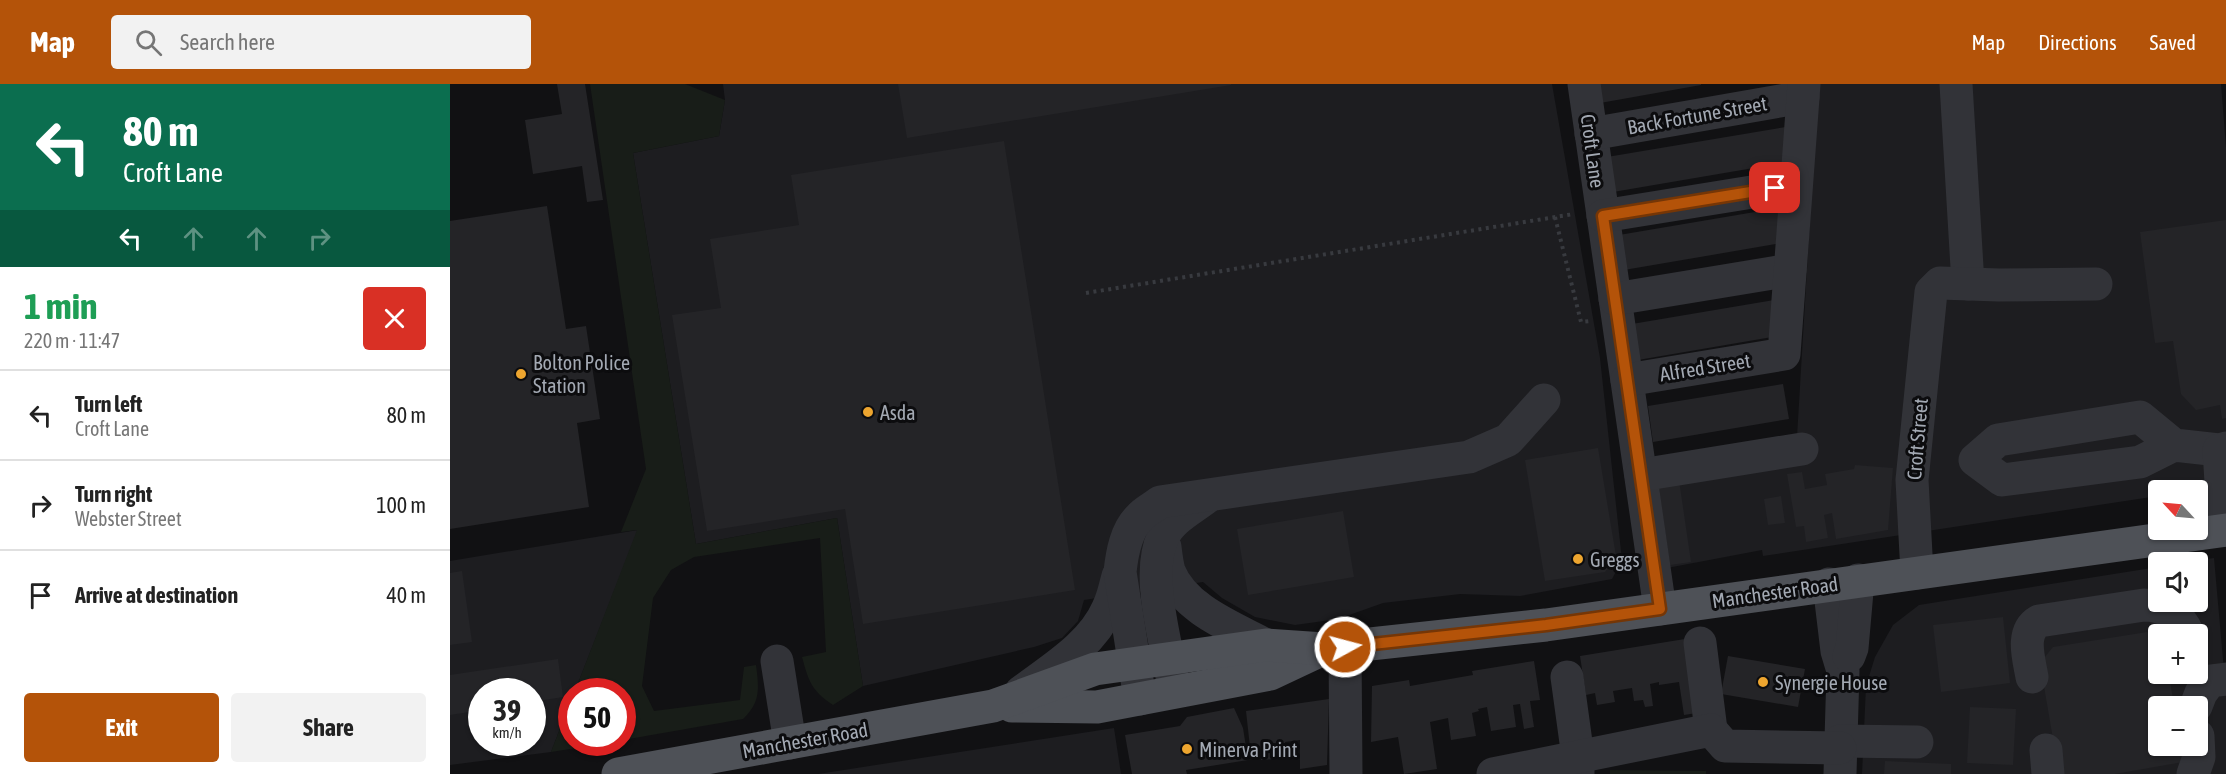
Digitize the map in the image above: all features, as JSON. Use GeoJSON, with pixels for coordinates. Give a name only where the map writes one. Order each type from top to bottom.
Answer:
{"type":"FeatureCollection","features":[{"type":"Feature","properties":{"kind":"main road","name":"Manchester Road"},"geometry":{"type":"LineString","coordinates":[[618,774],[689,768],[790,743],[1001,703],[1095,669],[1134,663],[1266,645],[1335,648],[1546,625],[2225,530]]}},
{"type":"Feature","properties":{"kind":"main road","name":"Manchester Road"},"geometry":{"type":"LineString","coordinates":[[1001,703],[1097,707],[1270,674],[1335,648]]}},
{"type":"Feature","properties":{"kind":"street","name":"Croft Lane"},"geometry":{"type":"LineString","coordinates":[[1584,84],[1660,609]]}},
{"type":"Feature","properties":{"kind":"street"},"geometry":{"type":"LineString","coordinates":[[1956,84],[1968,284],[2096,284]]}},
{"type":"Feature","properties":{"kind":"street","name":"Back Fortune Street"},"geometry":{"type":"LineString","coordinates":[[1591,134],[1803,90]]}},
{"type":"Feature","properties":{"kind":"street"},"geometry":{"type":"LineString","coordinates":[[1616,308],[1790,270],[1803,90]]}},
{"type":"Feature","properties":{"kind":"street"},"geometry":{"type":"LineString","coordinates":[[1602,213],[1796,185]]}},
{"type":"Feature","properties":{"kind":"street","name":"Alfred Street"},"geometry":{"type":"LineString","coordinates":[[1627,380],[1784,354],[1790,270]]}},
{"type":"Feature","properties":{"kind":"street","name":"Croft Street"},"geometry":{"type":"LineString","coordinates":[[1917,573],[1912,480],[1931,292],[1940,283],[1968,284]]}},
{"type":"Feature","properties":{"kind":"street"},"geometry":{"type":"LineString","coordinates":[[1001,703],[1075,651],[1096,628],[1108,608],[1120,572],[1122,553],[1128,535],[1139,517],[1160,502],[1469,457],[1508,440],[1544,400]]}},
{"type":"Feature","properties":{"kind":"street"},"geometry":{"type":"LineString","coordinates":[[2175,445],[2140,417],[1998,440],[1975,460],[2002,480],[2140,462],[2175,445],[2222,449],[2225,530]]}},
{"type":"Feature","properties":{"kind":"street"},"geometry":{"type":"LineString","coordinates":[[1641,475],[1802,449]]}},
{"type":"Feature","properties":{"kind":"street"},"geometry":{"type":"LineString","coordinates":[[1175,692],[1157,595],[1157,557],[1163,537],[1175,521],[1209,496]]}},
{"type":"Feature","properties":{"kind":"street"},"geometry":{"type":"LineString","coordinates":[[1163,537],[1169,570],[1177,585],[1200,608],[1266,645]]}},
{"type":"Feature","properties":{"kind":"street"},"geometry":{"type":"LineString","coordinates":[[1120,572],[1140,699]]}},
{"type":"Feature","properties":{"kind":"street"},"geometry":{"type":"LineString","coordinates":[[1840,754],[1843,671],[1852,648],[1843,582]]}},
{"type":"Feature","properties":{"kind":"street"},"geometry":{"type":"LineString","coordinates":[[2032,677],[2027,638],[2033,624],[2039,621],[2156,605],[2169,611],[2183,624]]}},
{"type":"Feature","properties":{"kind":"street"},"geometry":{"type":"LineString","coordinates":[[1700,643],[1720,750]]}},
{"type":"Feature","properties":{"kind":"street"},"geometry":{"type":"LineString","coordinates":[[1335,648],[1346,774]]}},
{"type":"Feature","properties":{"kind":"street"},"geometry":{"type":"LineString","coordinates":[[777,661],[790,743]]}},
{"type":"Feature","properties":{"kind":"street"},"geometry":{"type":"LineString","coordinates":[[1567,677],[1578,765]]}},
{"type":"Feature","properties":{"kind":"street"},"geometry":{"type":"LineString","coordinates":[[1492,774],[1720,750],[1840,754],[1917,742]]}},
{"type":"Feature","properties":{"kind":"street"},"geometry":{"type":"LineString","coordinates":[[2193,774],[2199,756]]}},
{"type":"Feature","properties":{"kind":"path"},"geometry":{"type":"LineString","coordinates":[[1086,293],[1555,217],[1602,213]]}},
{"type":"Feature","properties":{"kind":"path"},"geometry":{"type":"LineString","coordinates":[[1555,217],[1581,322],[1616,308]]}},
{"type":"Feature","properties":{"kind":"shaded area"},"geometry":{"type":"Polygon","coordinates":[[[590,84],[685,84],[725,100],[719,136],[633,153],[696,544],[837,518],[863,686],[833,705],[812,685],[802,657],[826,652],[820,538],[694,557],[671,570],[653,598],[642,686],[654,711],[740,700],[744,667],[756,665],[758,681],[756,701],[743,719],[636,738],[636,678],[580,678],[637,530],[621,532],[646,469],[590,84]]]}},
{"type":"Feature","properties":{"kind":"shaded area"},"geometry":{"type":"Polygon","coordinates":[[[723,84],[1552,84],[1600,358],[1622,560],[1612,579],[1520,596],[1460,594],[1383,603],[1338,619],[1295,625],[1255,617],[1222,598],[1203,582],[1084,600],[1078,621],[1062,638],[1034,647],[863,686],[837,518],[696,544],[633,153],[719,136],[725,100],[723,84]]]}},
{"type":"Feature","properties":{"kind":"shaded area"},"geometry":{"type":"Polygon","coordinates":[[[1818,84],[2221,84],[2226,147],[2226,485],[2208,488],[2208,480],[2148,480],[2148,498],[1763,556],[1762,550],[1667,568],[1649,463],[1797,437],[1818,84]]]}},
{"type":"Feature","properties":{"kind":"shaded area"},"geometry":{"type":"Polygon","coordinates":[[[638,530],[580,678],[558,678],[558,734],[551,752],[546,753],[546,678],[468,678],[468,756],[520,756],[450,765],[450,561],[638,530]]]}},
{"type":"Feature","properties":{"kind":"shaded area"},"geometry":{"type":"Polygon","coordinates":[[[2214,558],[2226,693],[2226,774],[1862,774],[1866,686],[1875,657],[1893,625],[1919,605],[2148,569],[2148,612],[2208,612],[2208,559],[2214,558]]]}},
{"type":"Feature","properties":{"kind":"shaded area"},"geometry":{"type":"Polygon","coordinates":[[[1114,728],[1121,774],[818,774],[1114,728]]]}},
{"type":"Feature","properties":{"kind":"shaded area"},"geometry":{"type":"Polygon","coordinates":[[[558,734],[558,751],[551,752],[558,734]]]}},
{"type":"Feature","properties":{"kind":"shaded area"},"geometry":{"type":"Polygon","coordinates":[[[1610,770],[1706,771],[1706,774],[1610,774],[1610,770]]]}},
{"type":"Feature","properties":{"kind":"building"},"geometry":{"type":"Polygon","coordinates":[[[557,84],[585,84],[603,200],[587,202],[582,166],[533,174],[525,120],[562,114],[557,84]]]}},
{"type":"Feature","properties":{"kind":"building"},"geometry":{"type":"Polygon","coordinates":[[[898,84],[1231,84],[1231,85],[907,138],[898,84]]]}},
{"type":"Feature","properties":{"kind":"building"},"geometry":{"type":"Polygon","coordinates":[[[1597,84],[1701,84],[1701,85],[1600,103],[1597,84]]]}},
{"type":"Feature","properties":{"kind":"building"},"geometry":{"type":"Polygon","coordinates":[[[1792,126],[1789,162],[1613,192],[1607,157],[1792,126]]]}},
{"type":"Feature","properties":{"kind":"building","name":"Asda"},"geometry":{"type":"Polygon","coordinates":[[[1004,141],[1075,590],[863,624],[845,509],[707,531],[672,315],[721,308],[710,239],[799,225],[791,175],[1004,141]]]}},
{"type":"Feature","properties":{"kind":"building","name":"Bolton Police Station"},"geometry":{"type":"Polygon","coordinates":[[[547,206],[566,329],[586,326],[600,419],[577,423],[589,507],[450,529],[450,221],[547,206]]]}},
{"type":"Feature","properties":{"kind":"building"},"geometry":{"type":"Polygon","coordinates":[[[1785,207],[1782,243],[1624,270],[1619,235],[1785,207]]]}},
{"type":"Feature","properties":{"kind":"building"},"geometry":{"type":"Polygon","coordinates":[[[2226,220],[2226,418],[2222,419],[2220,405],[2196,410],[2181,394],[2173,341],[2155,343],[2140,232],[2226,220]]]}},
{"type":"Feature","properties":{"kind":"building"},"geometry":{"type":"Polygon","coordinates":[[[1780,299],[1778,336],[1638,360],[1632,324],[1780,299]]]}},
{"type":"Feature","properties":{"kind":"building"},"geometry":{"type":"Polygon","coordinates":[[[1783,384],[1789,419],[1653,442],[1648,406],[1783,384]]]}},
{"type":"Feature","properties":{"kind":"building"},"geometry":{"type":"Polygon","coordinates":[[[1598,448],[1616,556],[1605,572],[1545,581],[1525,460],[1598,448]]]}},
{"type":"Feature","properties":{"kind":"building"},"geometry":{"type":"Polygon","coordinates":[[[1855,465],[1893,468],[1888,530],[1836,539],[1832,513],[1824,515],[1828,538],[1806,542],[1804,526],[1796,527],[1787,474],[1802,472],[1805,489],[1827,485],[1825,474],[1854,469],[1855,465]]]}},
{"type":"Feature","properties":{"kind":"building"},"geometry":{"type":"Polygon","coordinates":[[[1679,480],[1691,562],[1670,565],[1658,484],[1679,480]]]}},
{"type":"Feature","properties":{"kind":"building"},"geometry":{"type":"Polygon","coordinates":[[[1781,496],[1785,523],[1768,525],[1764,499],[1781,496]]]}},
{"type":"Feature","properties":{"kind":"building"},"geometry":{"type":"Polygon","coordinates":[[[1343,511],[1354,577],[1248,595],[1237,529],[1343,511]]]}},
{"type":"Feature","properties":{"kind":"building"},"geometry":{"type":"Polygon","coordinates":[[[462,571],[472,642],[450,645],[450,573],[462,571]]]}},
{"type":"Feature","properties":{"kind":"building"},"geometry":{"type":"Polygon","coordinates":[[[2003,617],[2010,683],[1941,692],[1933,625],[2003,617]]]}},
{"type":"Feature","properties":{"kind":"building"},"geometry":{"type":"Polygon","coordinates":[[[2148,633],[2148,684],[2171,684],[2172,696],[2148,696],[2148,756],[2182,756],[2183,762],[2115,774],[2059,774],[2040,663],[2053,647],[2148,633]]]}},
{"type":"Feature","properties":{"kind":"building"},"geometry":{"type":"Polygon","coordinates":[[[1691,638],[1703,712],[1684,715],[1679,682],[1650,684],[1653,706],[1645,707],[1643,700],[1634,701],[1632,688],[1613,691],[1615,702],[1597,705],[1595,693],[1586,695],[1580,656],[1691,638]]]}},
{"type":"Feature","properties":{"kind":"building","name":"Synergie House"},"geometry":{"type":"Polygon","coordinates":[[[1728,656],[1805,669],[1798,707],[1721,694],[1728,656]]]}},
{"type":"Feature","properties":{"kind":"building"},"geometry":{"type":"Polygon","coordinates":[[[558,659],[560,678],[558,678],[558,698],[546,700],[546,678],[468,678],[468,712],[450,715],[450,675],[558,659]]]}},
{"type":"Feature","properties":{"kind":"building"},"geometry":{"type":"Polygon","coordinates":[[[1534,661],[1540,700],[1530,701],[1534,727],[1524,729],[1520,704],[1513,705],[1516,727],[1491,731],[1487,707],[1472,713],[1476,736],[1451,740],[1448,718],[1430,722],[1437,769],[1404,774],[1398,737],[1371,742],[1372,686],[1409,680],[1410,686],[1473,675],[1472,671],[1534,661]]]}},
{"type":"Feature","properties":{"kind":"building"},"geometry":{"type":"Polygon","coordinates":[[[1329,699],[1327,765],[1300,769],[1300,740],[1285,742],[1287,757],[1274,759],[1261,760],[1259,746],[1250,747],[1246,711],[1329,699]]]}},
{"type":"Feature","properties":{"kind":"building"},"geometry":{"type":"Polygon","coordinates":[[[1970,707],[2016,709],[2013,765],[1967,763],[1970,707]]]}},
{"type":"Feature","properties":{"kind":"building","name":"Minerva Print"},"geometry":{"type":"Polygon","coordinates":[[[1234,708],[1243,728],[1248,760],[1186,770],[1187,774],[1132,774],[1125,735],[1180,726],[1187,717],[1234,708]]]}},
{"type":"Feature","properties":{"kind":"building"},"geometry":{"type":"Polygon","coordinates":[[[1885,761],[1951,764],[1951,774],[1884,774],[1885,761]]]}},
{"type":"Feature","properties":{"kind":"place","name":"Bolton Police Station"},"geometry":{"type":"Point","coordinates":[521,374]}},
{"type":"Feature","properties":{"kind":"place","name":"Asda"},"geometry":{"type":"Point","coordinates":[868,412]}},
{"type":"Feature","properties":{"kind":"place","name":"Greggs"},"geometry":{"type":"Point","coordinates":[1578,559]}},
{"type":"Feature","properties":{"kind":"place","name":"Synergie House"},"geometry":{"type":"Point","coordinates":[1763,682]}},
{"type":"Feature","properties":{"kind":"place","name":"Minerva Print"},"geometry":{"type":"Point","coordinates":[1187,749]}},
{"type":"Feature","properties":{"kind":"route"},"geometry":{"type":"LineString","coordinates":[[1345,647],[1546,625],[1660,609],[1603,216],[1775,188]]}}]}
